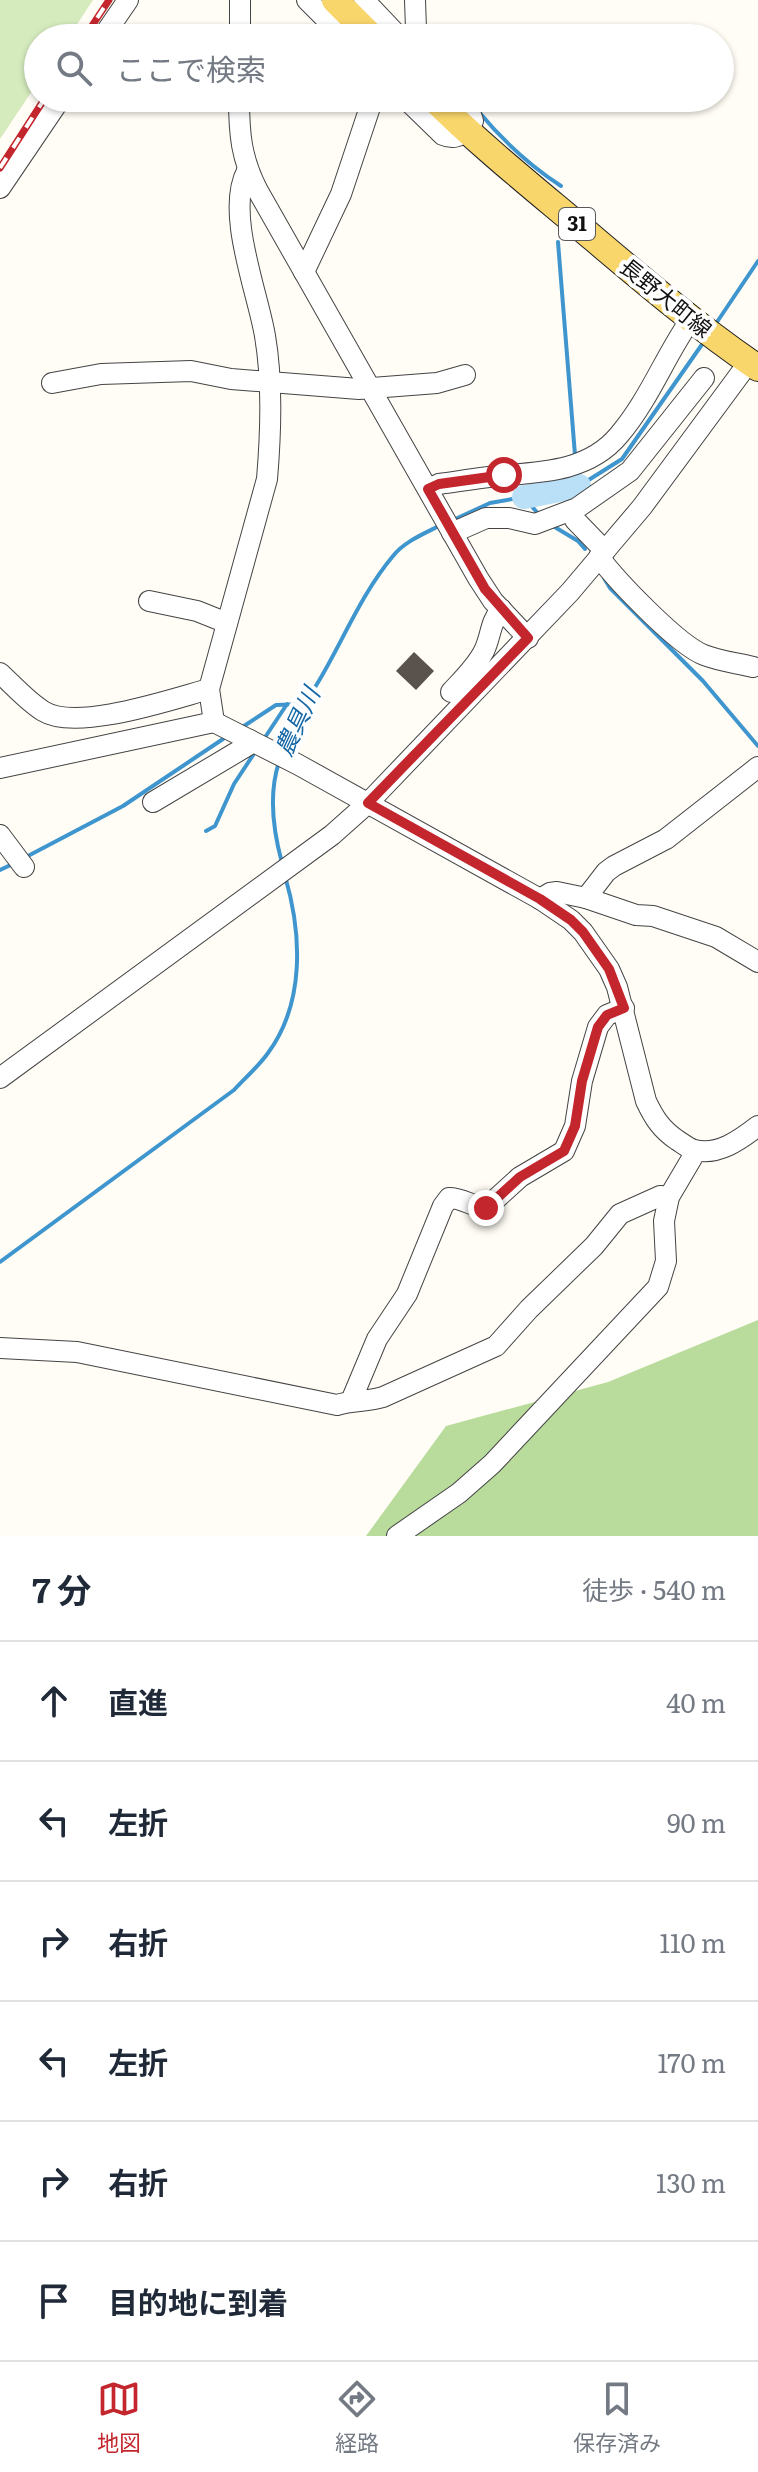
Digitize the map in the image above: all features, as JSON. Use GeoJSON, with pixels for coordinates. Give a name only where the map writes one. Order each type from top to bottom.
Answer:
{"type":"FeatureCollection","features":[{"type":"Feature","properties":{"kind":"main road"},"geometry":{"type":"LineString","coordinates":[[335,0],[359,24]]}},
{"type":"Feature","properties":{"kind":"main road","name":"長野大町線"},"geometry":{"type":"LineString","coordinates":[[447,112],[694,321],[753,365]]}},
{"type":"Feature","properties":{"kind":"street"},"geometry":{"type":"LineString","coordinates":[[112,24],[128,0]]}},
{"type":"Feature","properties":{"kind":"street"},"geometry":{"type":"LineString","coordinates":[[240,0],[240,24]]}},
{"type":"Feature","properties":{"kind":"street"},"geometry":{"type":"LineString","coordinates":[[307,0],[331,24]]}},
{"type":"Feature","properties":{"kind":"street"},"geometry":{"type":"LineString","coordinates":[[364,0],[387,24]]}},
{"type":"Feature","properties":{"kind":"street"},"geometry":{"type":"LineString","coordinates":[[415,0],[416,24]]}},
{"type":"Feature","properties":{"kind":"street"},"geometry":{"type":"LineString","coordinates":[[0,188],[52,112]]}},
{"type":"Feature","properties":{"kind":"street"},"geometry":{"type":"LineString","coordinates":[[239,112],[240,145],[247,171],[478,578],[528,638]]}},
{"type":"Feature","properties":{"kind":"street"},"geometry":{"type":"LineString","coordinates":[[304,272],[341,194],[368,112]]}},
{"type":"Feature","properties":{"kind":"street"},"geometry":{"type":"LineString","coordinates":[[419,112],[450,138],[467,131],[473,121],[470,112]]}},
{"type":"Feature","properties":{"kind":"street"},"geometry":{"type":"LineString","coordinates":[[214,722],[209,689],[267,479],[270,428],[265,335],[248,271],[241,215],[243,179],[247,171]]}},
{"type":"Feature","properties":{"kind":"street"},"geometry":{"type":"LineString","coordinates":[[430,493],[439,484],[552,472],[601,452],[626,425],[694,321]]}},
{"type":"Feature","properties":{"kind":"street"},"geometry":{"type":"LineString","coordinates":[[0,1078],[332,835],[368,803],[528,638],[602,554],[753,365]]}},
{"type":"Feature","properties":{"kind":"street"},"geometry":{"type":"LineString","coordinates":[[52,383],[101,374],[191,371],[231,379],[359,389],[437,383],[465,375]]}},
{"type":"Feature","properties":{"kind":"street"},"geometry":{"type":"LineString","coordinates":[[451,530],[486,518],[509,518],[535,524],[562,514],[603,491],[630,471],[704,378]]}},
{"type":"Feature","properties":{"kind":"street"},"geometry":{"type":"LineString","coordinates":[[562,514],[575,520],[602,554],[612,574],[680,640],[703,655],[756,669]]}},
{"type":"Feature","properties":{"kind":"street"},"geometry":{"type":"LineString","coordinates":[[149,601],[197,611],[227,623]]}},
{"type":"Feature","properties":{"kind":"street"},"geometry":{"type":"LineString","coordinates":[[451,692],[478,662],[489,641],[494,618],[501,609]]}},
{"type":"Feature","properties":{"kind":"street"},"geometry":{"type":"LineString","coordinates":[[0,673],[44,712],[56,717],[118,715],[209,689]]}},
{"type":"Feature","properties":{"kind":"street"},"geometry":{"type":"LineString","coordinates":[[0,768],[214,722],[368,803],[540,899],[571,920],[609,969],[624,1008],[646,1101],[665,1132],[693,1150],[713,1150],[730,1146],[758,1126]]}},
{"type":"Feature","properties":{"kind":"street"},"geometry":{"type":"LineString","coordinates":[[153,802],[253,742]]}},
{"type":"Feature","properties":{"kind":"street"},"geometry":{"type":"LineString","coordinates":[[586,898],[606,872],[666,839],[758,767]]}},
{"type":"Feature","properties":{"kind":"street"},"geometry":{"type":"LineString","coordinates":[[0,835],[21,862]]}},
{"type":"Feature","properties":{"kind":"street"},"geometry":{"type":"LineString","coordinates":[[540,899],[557,892],[586,898],[624,912],[653,916],[716,937],[757,960]]}},
{"type":"Feature","properties":{"kind":"street"},"geometry":{"type":"LineString","coordinates":[[351,1401],[377,1339],[407,1294],[443,1206],[449,1198],[456,1198],[486,1208],[520,1177],[564,1151],[575,1126],[582,1081],[598,1027],[607,1015],[624,1008]]}},
{"type":"Feature","properties":{"kind":"street"},"geometry":{"type":"LineString","coordinates":[[397,1536],[459,1493],[492,1464],[658,1287],[666,1261],[664,1221],[669,1197],[692,1158],[693,1150]]}},
{"type":"Feature","properties":{"kind":"street"},"geometry":{"type":"LineString","coordinates":[[0,1348],[77,1352],[337,1405],[351,1401],[366,1402],[496,1346],[594,1246],[620,1214],[660,1196],[669,1197]]}},
{"type":"Feature","properties":{"kind":"green space"},"geometry":{"type":"Polygon","coordinates":[[[0,0],[93,0],[77,24],[24,24],[24,103],[0,139],[0,0]]]}},
{"type":"Feature","properties":{"kind":"green space"},"geometry":{"type":"Polygon","coordinates":[[[758,1320],[758,1536],[366,1536],[446,1426],[608,1382],[758,1320]]]}},
{"type":"Feature","properties":{"kind":"building"},"geometry":{"type":"Polygon","coordinates":[[[414,652],[434,671],[416,690],[396,671],[414,652]]]}},
{"type":"Feature","properties":{"kind":"waterway"},"geometry":{"type":"LineString","coordinates":[[479,112],[517,152],[561,186]]}},
{"type":"Feature","properties":{"kind":"waterway"},"geometry":{"type":"LineString","coordinates":[[558,242],[575,455]]}},
{"type":"Feature","properties":{"kind":"waterway","name":"農具川"},"geometry":{"type":"LineString","coordinates":[[715,325],[758,261]]}},
{"type":"Feature","properties":{"kind":"waterway","name":"農具川"},"geometry":{"type":"LineString","coordinates":[[576,475],[579,486],[622,459],[703,343]]}},
{"type":"Feature","properties":{"kind":"waterway","name":"農具川"},"geometry":{"type":"LineString","coordinates":[[524,497],[579,486]]}},
{"type":"Feature","properties":{"kind":"waterway","name":"農具川"},"geometry":{"type":"LineString","coordinates":[[451,521],[490,503],[524,497],[540,516]]}},
{"type":"Feature","properties":{"kind":"waterway","name":"農具川"},"geometry":{"type":"LineString","coordinates":[[283,750],[290,731],[361,602],[382,571],[403,547],[439,526]]}},
{"type":"Feature","properties":{"kind":"waterway"},"geometry":{"type":"LineString","coordinates":[[553,526],[578,541],[585,549]]}},
{"type":"Feature","properties":{"kind":"waterway"},"geometry":{"type":"LineString","coordinates":[[604,578],[610,588],[703,681],[758,746]]}},
{"type":"Feature","properties":{"kind":"waterway"},"geometry":{"type":"LineString","coordinates":[[264,739],[287,704]]}},
{"type":"Feature","properties":{"kind":"waterway"},"geometry":{"type":"LineString","coordinates":[[244,726],[276,705],[304,704]]}},
{"type":"Feature","properties":{"kind":"waterway"},"geometry":{"type":"LineString","coordinates":[[26,857],[123,806],[223,739]]}},
{"type":"Feature","properties":{"kind":"waterway"},"geometry":{"type":"LineString","coordinates":[[206,831],[215,826],[234,784],[257,749]]}},
{"type":"Feature","properties":{"kind":"waterway","name":"農具川"},"geometry":{"type":"LineString","coordinates":[[279,762],[273,812],[282,863]]}},
{"type":"Feature","properties":{"kind":"waterway"},"geometry":{"type":"LineString","coordinates":[[0,870],[15,863]]}},
{"type":"Feature","properties":{"kind":"waterway","name":"農具川"},"geometry":{"type":"LineString","coordinates":[[0,1262],[234,1090],[268,1053],[289,1012],[297,968],[295,921],[285,876]]}},
{"type":"Feature","properties":{"kind":"railway"},"geometry":{"type":"LineString","coordinates":[[93,24],[109,0]]}},
{"type":"Feature","properties":{"kind":"railway"},"geometry":{"type":"LineString","coordinates":[[0,168],[36,112]]}},
{"type":"Feature","properties":{"kind":"route"},"geometry":{"type":"LineString","coordinates":[[486,1208],[520,1177],[564,1151],[575,1126],[582,1081],[598,1027],[607,1015],[624,1008],[609,969],[571,920],[540,899],[368,803],[528,638],[493,601],[428,489],[439,484],[504,475]]}}]}
